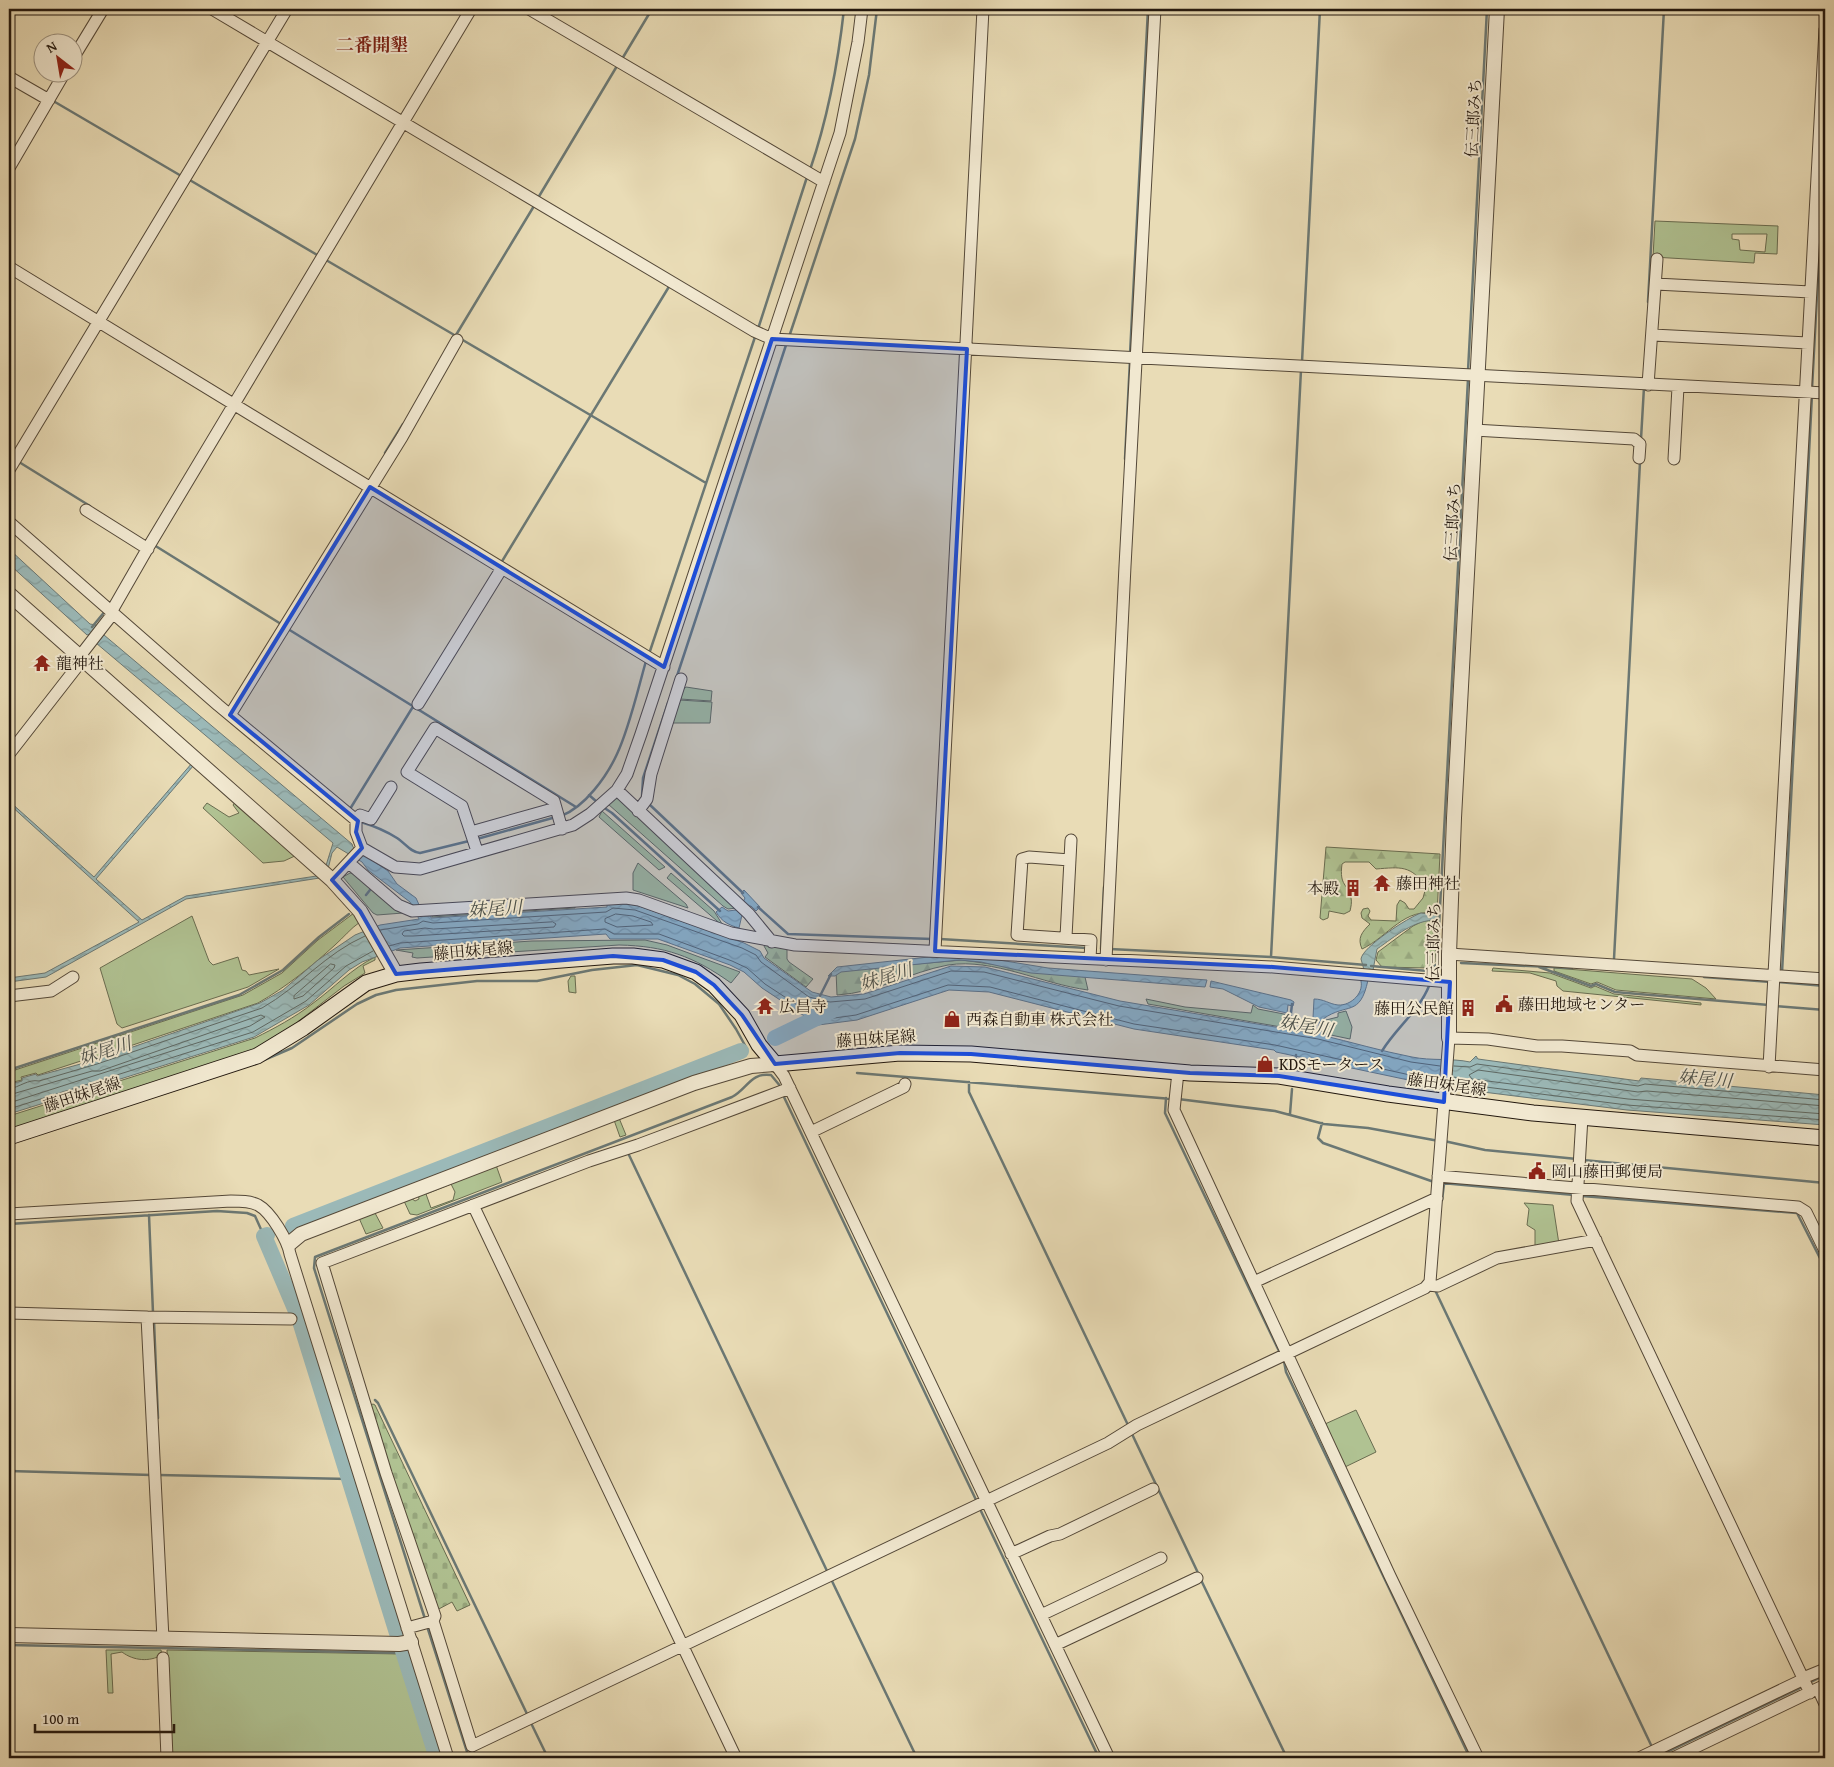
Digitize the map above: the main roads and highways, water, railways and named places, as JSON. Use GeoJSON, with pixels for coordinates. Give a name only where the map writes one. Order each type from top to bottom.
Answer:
{"type":"FeatureCollection","features":[{"type":"Feature","properties":{"kind":"main road","name":"藤田妹尾線"},"geometry":{"type":"LineString","coordinates":[[9,1137],[257,1056],[303,1028],[356,988],[376,979],[396,974],[613,956],[633,956],[663,960],[696,972],[714,984],[742,1015],[759,1045],[774,1064],[928,1052],[972,1054],[1178,1072],[1278,1076],[1444,1095],[1582,1117],[1825,1138]]}},
{"type":"Feature","properties":{"kind":"water","name":"妹尾川"},"geometry":{"type":"Polygon","coordinates":[[[9,549],[90,624],[96,625],[104,635],[352,844],[353,847],[388,871],[397,884],[416,898],[424,916],[431,916],[431,918],[607,907],[607,902],[636,905],[744,943],[760,951],[764,958],[812,992],[831,997],[864,994],[951,966],[985,967],[1120,1001],[1317,1034],[1320,1020],[1313,1018],[1314,999],[1338,1005],[1348,1003],[1359,993],[1361,988],[1360,978],[1368,980],[1361,1000],[1357,1005],[1331,1014],[1323,1019],[1321,1035],[1419,1058],[1470,1062],[1476,1056],[1478,1059],[1639,1081],[1641,1078],[1825,1095],[1825,1125],[1627,1110],[1467,1090],[1458,1083],[1413,1081],[1276,1052],[1274,1050],[1134,1029],[989,992],[949,990],[857,1020],[818,1025],[762,988],[744,972],[730,965],[658,939],[610,939],[606,934],[400,948],[362,962],[349,970],[309,1005],[254,1037],[9,1114],[9,1084],[22,1081],[22,1078],[36,1074],[37,1076],[95,1060],[260,1003],[283,990],[318,960],[355,935],[380,925],[419,919],[410,902],[368,870],[362,862],[337,847],[332,853],[326,877],[186,899],[46,977],[9,982],[9,978],[45,973],[139,922],[9,804],[9,801],[94,877],[192,763],[194,765],[96,879],[142,920],[186,896],[323,875],[333,843],[96,643],[91,634],[87,635],[9,564],[9,549]]]}},
{"type":"Feature","properties":{"kind":"water"},"geometry":{"type":"Polygon","coordinates":[[[744,890],[760,907],[756,911],[751,906],[745,907],[742,904],[745,898],[741,893],[744,890]]]}},
{"type":"Feature","properties":{"kind":"water"},"geometry":{"type":"Polygon","coordinates":[[[722,907],[728,911],[736,910],[742,915],[739,928],[726,923],[718,915],[716,912],[722,907]]]}},
{"type":"Feature","properties":{"kind":"water"},"geometry":{"type":"Polygon","coordinates":[[[1421,913],[1437,915],[1437,920],[1420,923],[1398,934],[1377,949],[1373,970],[1364,970],[1361,959],[1369,947],[1397,926],[1421,913]]]}},
{"type":"Feature","properties":{"kind":"water"},"geometry":{"type":"Polygon","coordinates":[[[947,955],[993,959],[1048,968],[1207,980],[1205,987],[1031,973],[981,962],[959,960],[841,972],[835,976],[828,976],[837,967],[947,955]]]}},
{"type":"Feature","properties":{"kind":"water"},"geometry":{"type":"Polygon","coordinates":[[[1211,981],[1291,1000],[1294,1002],[1293,1006],[1288,1005],[1287,1013],[1259,1007],[1223,989],[1210,987],[1211,981]]]}},
{"type":"Feature","properties":{"kind":"waterway"},"geometry":{"type":"LineString","coordinates":[[622,59],[652,9]]}},
{"type":"Feature","properties":{"kind":"waterway"},"geometry":{"type":"LineString","coordinates":[[810,170],[831,90],[839,50],[844,9]]}},
{"type":"Feature","properties":{"kind":"waterway"},"geometry":{"type":"LineString","coordinates":[[789,337],[855,139],[869,75],[877,9]]}},
{"type":"Feature","properties":{"kind":"waterway"},"geometry":{"type":"LineString","coordinates":[[1130,354],[1148,9]]}},
{"type":"Feature","properties":{"kind":"waterway"},"geometry":{"type":"LineString","coordinates":[[1302,362],[1320,9]]}},
{"type":"Feature","properties":{"kind":"waterway"},"geometry":{"type":"LineString","coordinates":[[1468,371],[1487,9]]}},
{"type":"Feature","properties":{"kind":"waterway"},"geometry":{"type":"LineString","coordinates":[[1648,302],[1664,9]]}},
{"type":"Feature","properties":{"kind":"waterway"},"geometry":{"type":"LineString","coordinates":[[538,198],[617,66]]}},
{"type":"Feature","properties":{"kind":"waterway"},"geometry":{"type":"LineString","coordinates":[[55,102],[183,177]]}},
{"type":"Feature","properties":{"kind":"waterway"},"geometry":{"type":"LineString","coordinates":[[1812,389],[1825,144]]}},
{"type":"Feature","properties":{"kind":"waterway"},"geometry":{"type":"LineString","coordinates":[[758,329],[807,177]]}},
{"type":"Feature","properties":{"kind":"waterway"},"geometry":{"type":"LineString","coordinates":[[188,179],[319,256]]}},
{"type":"Feature","properties":{"kind":"waterway"},"geometry":{"type":"LineString","coordinates":[[456,335],[534,206]]}},
{"type":"Feature","properties":{"kind":"waterway"},"geometry":{"type":"LineString","coordinates":[[326,260],[456,336]]}},
{"type":"Feature","properties":{"kind":"waterway"},"geometry":{"type":"LineString","coordinates":[[501,563],[670,285]]}},
{"type":"Feature","properties":{"kind":"waterway"},"geometry":{"type":"LineString","coordinates":[[649,654],[755,337]]}},
{"type":"Feature","properties":{"kind":"waterway"},"geometry":{"type":"LineString","coordinates":[[461,339],[706,483]]}},
{"type":"Feature","properties":{"kind":"waterway"},"geometry":{"type":"LineString","coordinates":[[676,679],[787,342]]}},
{"type":"Feature","properties":{"kind":"waterway"},"geometry":{"type":"LineString","coordinates":[[1125,459],[1130,360]]}},
{"type":"Feature","properties":{"kind":"waterway"},"geometry":{"type":"LineString","coordinates":[[1271,957],[1301,370]]}},
{"type":"Feature","properties":{"kind":"waterway"},"geometry":{"type":"LineString","coordinates":[[1371,966],[1428,971],[1437,964],[1468,379]]}},
{"type":"Feature","properties":{"kind":"waterway"},"geometry":{"type":"LineString","coordinates":[[1641,439],[1644,387]]}},
{"type":"Feature","properties":{"kind":"waterway"},"geometry":{"type":"LineString","coordinates":[[1782,973],[1812,395]]}},
{"type":"Feature","properties":{"kind":"waterway"},"geometry":{"type":"LineString","coordinates":[[385,453],[403,424]]}},
{"type":"Feature","properties":{"kind":"waterway"},"geometry":{"type":"LineString","coordinates":[[19,462],[90,506]]}},
{"type":"Feature","properties":{"kind":"waterway"},"geometry":{"type":"LineString","coordinates":[[1614,959],[1640,462]]}},
{"type":"Feature","properties":{"kind":"waterway"},"geometry":{"type":"LineString","coordinates":[[154,545],[281,624]]}},
{"type":"Feature","properties":{"kind":"waterway"},"geometry":{"type":"LineString","coordinates":[[92,627],[106,610]]}},
{"type":"Feature","properties":{"kind":"waterway"},"geometry":{"type":"LineString","coordinates":[[288,629],[576,807]]}},
{"type":"Feature","properties":{"kind":"waterway"},"geometry":{"type":"LineString","coordinates":[[561,816],[570,812],[587,798],[613,763],[633,709],[646,661]]}},
{"type":"Feature","properties":{"kind":"waterway"},"geometry":{"type":"LineString","coordinates":[[642,796],[643,778],[668,703]]}},
{"type":"Feature","properties":{"kind":"waterway"},"geometry":{"type":"LineString","coordinates":[[350,809],[414,705]]}},
{"type":"Feature","properties":{"kind":"waterway"},"geometry":{"type":"LineString","coordinates":[[589,795],[597,802]]}},
{"type":"Feature","properties":{"kind":"waterway"},"geometry":{"type":"LineString","coordinates":[[649,804],[743,893]]}},
{"type":"Feature","properties":{"kind":"waterway"},"geometry":{"type":"LineString","coordinates":[[603,807],[720,911]]}},
{"type":"Feature","properties":{"kind":"waterway"},"geometry":{"type":"LineString","coordinates":[[477,839],[556,817]]}},
{"type":"Feature","properties":{"kind":"waterway"},"geometry":{"type":"LineString","coordinates":[[361,822],[389,833],[410,849],[420,853],[469,841]]}},
{"type":"Feature","properties":{"kind":"waterway"},"geometry":{"type":"LineString","coordinates":[[1101,949],[1104,887]]}},
{"type":"Feature","properties":{"kind":"waterway"},"geometry":{"type":"LineString","coordinates":[[366,895],[370,890]]}},
{"type":"Feature","properties":{"kind":"waterway"},"geometry":{"type":"LineString","coordinates":[[758,907],[788,934],[932,939]]}},
{"type":"Feature","properties":{"kind":"waterway"},"geometry":{"type":"LineString","coordinates":[[9,1070],[239,995],[283,970],[319,937],[349,914]]}},
{"type":"Feature","properties":{"kind":"waterway"},"geometry":{"type":"LineString","coordinates":[[940,939],[1087,948]]}},
{"type":"Feature","properties":{"kind":"waterway"},"geometry":{"type":"LineString","coordinates":[[1110,949],[1271,957],[1366,965]]}},
{"type":"Feature","properties":{"kind":"waterway"},"geometry":{"type":"LineString","coordinates":[[1461,963],[1572,968]]}},
{"type":"Feature","properties":{"kind":"waterway"},"geometry":{"type":"LineString","coordinates":[[264,1060],[292,1048],[357,1004],[376,995],[396,990],[477,981],[537,981],[592,970],[637,965],[678,975],[695,984],[719,1004],[747,1049]]}},
{"type":"Feature","properties":{"kind":"waterway"},"geometry":{"type":"LineString","coordinates":[[1539,967],[1591,986],[1596,984],[1615,992],[1769,1005]]}},
{"type":"Feature","properties":{"kind":"waterway"},"geometry":{"type":"LineString","coordinates":[[820,996],[831,974]]}},
{"type":"Feature","properties":{"kind":"waterway"},"geometry":{"type":"LineString","coordinates":[[1704,977],[1771,982]]}},
{"type":"Feature","properties":{"kind":"waterway"},"geometry":{"type":"LineString","coordinates":[[1777,982],[1825,986]]}},
{"type":"Feature","properties":{"kind":"waterway"},"geometry":{"type":"LineString","coordinates":[[1382,1051],[1425,995],[1429,986]]}},
{"type":"Feature","properties":{"kind":"waterway"},"geometry":{"type":"LineString","coordinates":[[1289,1031],[1292,1004]]}},
{"type":"Feature","properties":{"kind":"waterway"},"geometry":{"type":"LineString","coordinates":[[1775,1006],[1825,1010]]}},
{"type":"Feature","properties":{"kind":"waterway"},"geometry":{"type":"LineString","coordinates":[[775,1038],[831,1011]]}},
{"type":"Feature","properties":{"kind":"waterway"},"geometry":{"type":"LineString","coordinates":[[293,1226],[741,1051]]}},
{"type":"Feature","properties":{"kind":"waterway"},"geometry":{"type":"LineString","coordinates":[[1295,1068],[1296,1055]]}},
{"type":"Feature","properties":{"kind":"waterway"},"geometry":{"type":"LineString","coordinates":[[857,1073],[1172,1099]]}},
{"type":"Feature","properties":{"kind":"waterway"},"geometry":{"type":"LineString","coordinates":[[425,1619],[314,1268],[315,1257],[732,1097],[759,1076],[771,1075],[781,1087]]}},
{"type":"Feature","properties":{"kind":"waterway"},"geometry":{"type":"LineString","coordinates":[[969,1082],[969,1092],[1127,1423]]}},
{"type":"Feature","properties":{"kind":"waterway"},"geometry":{"type":"LineString","coordinates":[[1290,1114],[1292,1089]]}},
{"type":"Feature","properties":{"kind":"waterway"},"geometry":{"type":"LineString","coordinates":[[783,1095],[977,1502]]}},
{"type":"Feature","properties":{"kind":"waterway"},"geometry":{"type":"LineString","coordinates":[[1166,1098],[1165,1113],[1279,1351]]}},
{"type":"Feature","properties":{"kind":"waterway"},"geometry":{"type":"LineString","coordinates":[[1178,1099],[1275,1111],[1324,1124],[1368,1128],[1439,1141]]}},
{"type":"Feature","properties":{"kind":"waterway"},"geometry":{"type":"LineString","coordinates":[[1322,1123],[1318,1138],[1323,1143],[1434,1182]]}},
{"type":"Feature","properties":{"kind":"waterway"},"geometry":{"type":"LineString","coordinates":[[1444,1141],[1485,1150],[1577,1159]]}},
{"type":"Feature","properties":{"kind":"waterway"},"geometry":{"type":"LineString","coordinates":[[629,1155],[828,1573]]}},
{"type":"Feature","properties":{"kind":"waterway"},"geometry":{"type":"LineString","coordinates":[[1583,1160],[1825,1183]]}},
{"type":"Feature","properties":{"kind":"waterway"},"geometry":{"type":"LineString","coordinates":[[1442,1183],[1574,1195]]}},
{"type":"Feature","properties":{"kind":"waterway"},"geometry":{"type":"LineString","coordinates":[[1442,1200],[1444,1184]]}},
{"type":"Feature","properties":{"kind":"waterway"},"geometry":{"type":"LineString","coordinates":[[1823,1184],[1825,1194]]}},
{"type":"Feature","properties":{"kind":"waterway"},"geometry":{"type":"LineString","coordinates":[[1582,1196],[1797,1213],[1825,1268]]}},
{"type":"Feature","properties":{"kind":"waterway"},"geometry":{"type":"LineString","coordinates":[[9,1224],[217,1211],[247,1213],[255,1216],[264,1236]]}},
{"type":"Feature","properties":{"kind":"waterway"},"geometry":{"type":"LineString","coordinates":[[149,1215],[153,1313]]}},
{"type":"Feature","properties":{"kind":"waterway"},"geometry":{"type":"LineString","coordinates":[[267,1235],[264,1236],[299,1318],[397,1633]]}},
{"type":"Feature","properties":{"kind":"waterway"},"geometry":{"type":"LineString","coordinates":[[1435,1290],[1652,1747]]}},
{"type":"Feature","properties":{"kind":"waterway"},"geometry":{"type":"LineString","coordinates":[[154,1321],[158,1418]]}},
{"type":"Feature","properties":{"kind":"waterway"},"geometry":{"type":"LineString","coordinates":[[1284,1361],[1286,1372],[1470,1758]]}},
{"type":"Feature","properties":{"kind":"waterway"},"geometry":{"type":"LineString","coordinates":[[375,1400],[528,1716]]}},
{"type":"Feature","properties":{"kind":"waterway"},"geometry":{"type":"LineString","coordinates":[[1132,1434],[1199,1575]]}},
{"type":"Feature","properties":{"kind":"waterway"},"geometry":{"type":"LineString","coordinates":[[9,1471],[152,1475]]}},
{"type":"Feature","properties":{"kind":"waterway"},"geometry":{"type":"LineString","coordinates":[[158,1475],[349,1479]]}},
{"type":"Feature","properties":{"kind":"waterway"},"geometry":{"type":"LineString","coordinates":[[979,1507],[1099,1758]]}},
{"type":"Feature","properties":{"kind":"waterway"},"geometry":{"type":"LineString","coordinates":[[831,1579],[917,1758]]}},
{"type":"Feature","properties":{"kind":"waterway"},"geometry":{"type":"LineString","coordinates":[[1201,1580],[1287,1758]]}},
{"type":"Feature","properties":{"kind":"waterway"},"geometry":{"type":"LineString","coordinates":[[427,1626],[469,1758]]}},
{"type":"Feature","properties":{"kind":"waterway"},"geometry":{"type":"LineString","coordinates":[[9,1645],[404,1653]]}},
{"type":"Feature","properties":{"kind":"waterway"},"geometry":{"type":"LineString","coordinates":[[403,1651],[437,1758]]}},
{"type":"Feature","properties":{"kind":"waterway"},"geometry":{"type":"LineString","coordinates":[[1809,1683],[1825,1675]]}},
{"type":"Feature","properties":{"kind":"waterway"},"geometry":{"type":"LineString","coordinates":[[1654,1758],[1804,1686]]}},
{"type":"Feature","properties":{"kind":"waterway"},"geometry":{"type":"LineString","coordinates":[[1822,1707],[1825,1714]]}},
{"type":"Feature","properties":{"kind":"waterway"},"geometry":{"type":"LineString","coordinates":[[530,1721],[548,1758]]}},
{"type":"Feature","properties":{"kind":"place","name":"龍神社"},"geometry":{"type":"Point","coordinates":[42,663]}},
{"type":"Feature","properties":{"kind":"place","name":"藤田神社"},"geometry":{"type":"Point","coordinates":[1382,883]}},
{"type":"Feature","properties":{"kind":"place","name":"本殿"},"geometry":{"type":"Point","coordinates":[1353,888]}},
{"type":"Feature","properties":{"kind":"place","name":"藤田地域センター"},"geometry":{"type":"Point","coordinates":[1504,1004]}},
{"type":"Feature","properties":{"kind":"place","name":"広昌寺"},"geometry":{"type":"Point","coordinates":[765,1006]}},
{"type":"Feature","properties":{"kind":"place","name":"藤田公民館"},"geometry":{"type":"Point","coordinates":[1468,1008]}},
{"type":"Feature","properties":{"kind":"place","name":"西森自動車 株式会社"},"geometry":{"type":"Point","coordinates":[952,1019]}},
{"type":"Feature","properties":{"kind":"place","name":"KDSモータース"},"geometry":{"type":"Point","coordinates":[1265,1064]}},
{"type":"Feature","properties":{"kind":"place","name":"岡山藤田郵便局"},"geometry":{"type":"Point","coordinates":[1537,1171]}},
{"type":"Feature","properties":{"kind":"district","name":"二番開墾"},"geometry":{"type":"Point","coordinates":[372,45]}}]}
